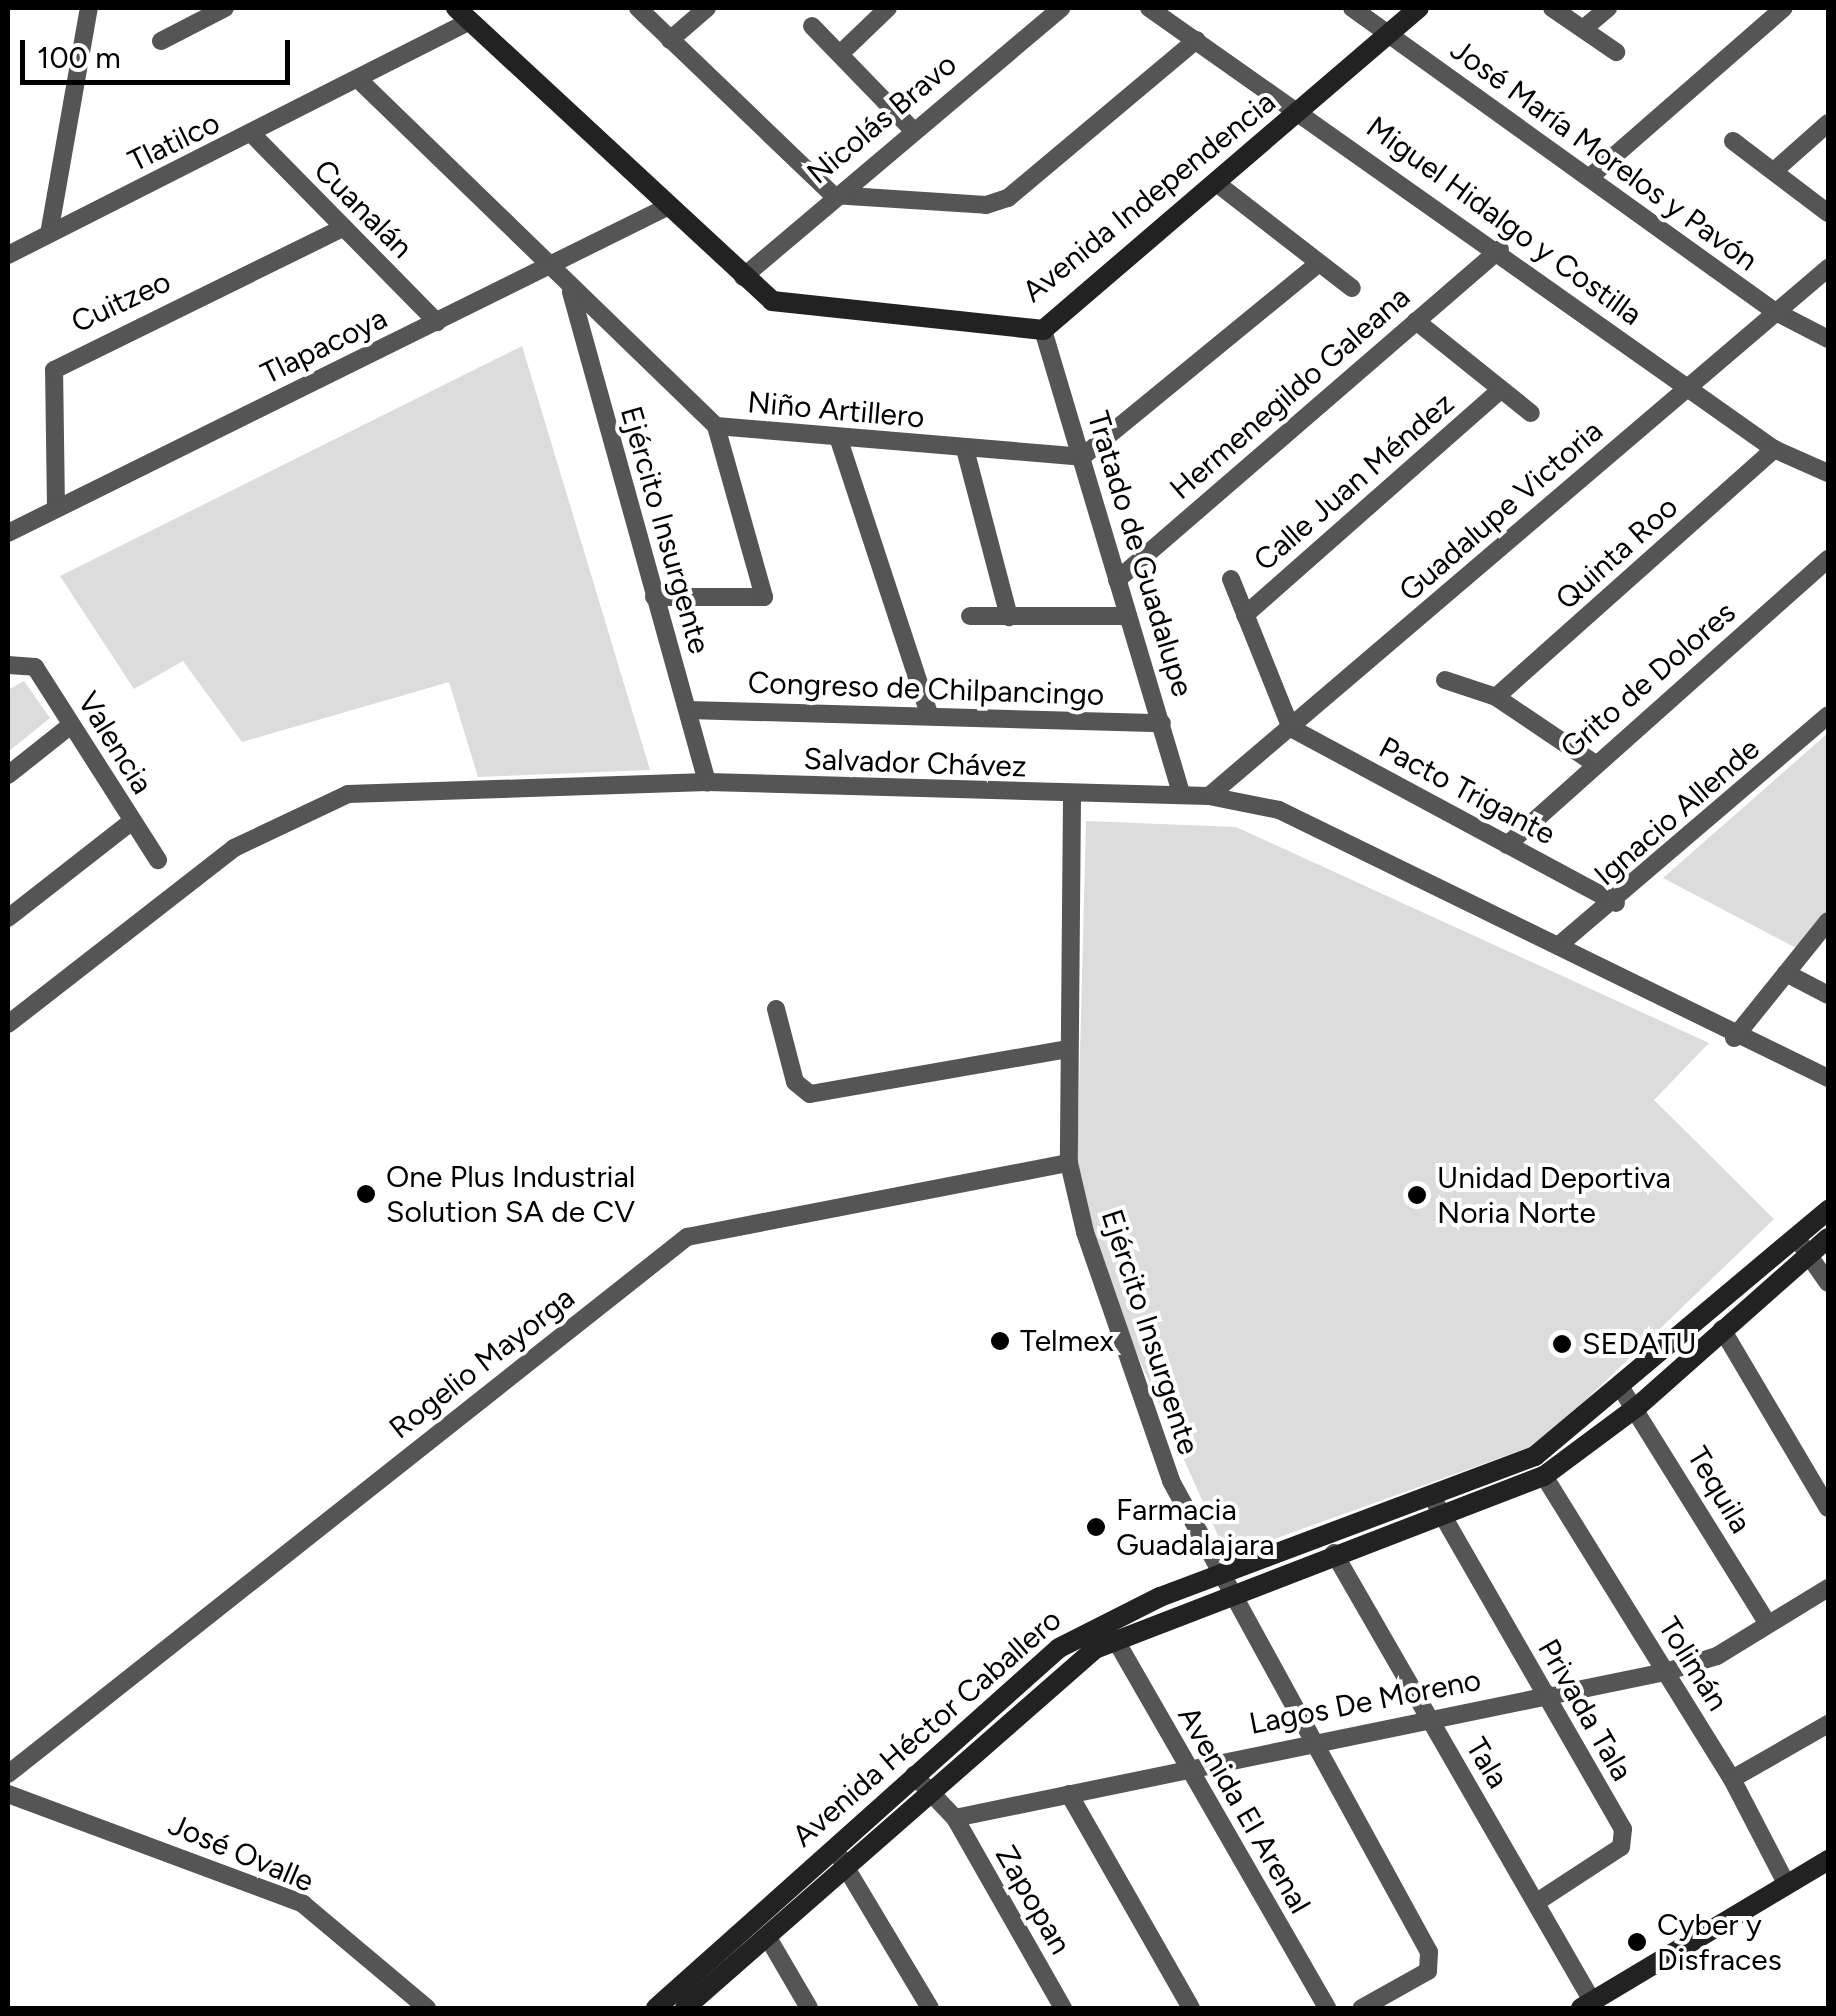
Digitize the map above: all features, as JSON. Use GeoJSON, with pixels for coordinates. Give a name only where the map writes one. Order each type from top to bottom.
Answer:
{"type":"FeatureCollection","features":[{"type":"Feature","properties":{"kind":"main road","name":"Avenida Independencia"},"geometry":{"type":"LineString","coordinates":[[463,14],[664,208],[743,277],[787,306],[1043,330],[1220,185],[1419,8]]}},
{"type":"Feature","properties":{"kind":"main road","name":"Avenida Héctor Caballero"},"geometry":{"type":"LineString","coordinates":[[658,2008],[1090,1640],[1218,1574],[1544,1476],[1637,1407],[1722,1329],[1803,1244],[1828,1210]]}},
{"type":"Feature","properties":{"kind":"main road","name":"Avenida Héctor Caballero"},"geometry":{"type":"LineString","coordinates":[[1090,1640],[1115,1639],[1334,1554],[1535,1456],[1803,1244],[1828,1238]]}},
{"type":"Feature","properties":{"kind":"main road","name":"Avenida Héctor Caballero"},"geometry":{"type":"LineString","coordinates":[[686,2008],[766,1936],[838,1855]]}},
{"type":"Feature","properties":{"kind":"main road"},"geometry":{"type":"LineString","coordinates":[[1587,2004],[1828,1860]]}},
{"type":"Feature","properties":{"kind":"street"},"geometry":{"type":"LineString","coordinates":[[50,234],[89,8]]}},
{"type":"Feature","properties":{"kind":"street"},"geometry":{"type":"LineString","coordinates":[[161,41],[225,8]]}},
{"type":"Feature","properties":{"kind":"street"},"geometry":{"type":"LineString","coordinates":[[638,8],[833,195],[999,203],[1196,40]]}},
{"type":"Feature","properties":{"kind":"street"},"geometry":{"type":"LineString","coordinates":[[670,40],[707,8]]}},
{"type":"Feature","properties":{"kind":"street"},"geometry":{"type":"LineString","coordinates":[[841,53],[888,8]]}},
{"type":"Feature","properties":{"kind":"street","name":"Nicolás Bravo"},"geometry":{"type":"LineString","coordinates":[[743,277],[911,128],[1061,8]]}},
{"type":"Feature","properties":{"kind":"street","name":"Miguel Hidalgo y Costilla"},"geometry":{"type":"LineString","coordinates":[[1149,8],[1500,249],[1774,449],[1828,474]]}},
{"type":"Feature","properties":{"kind":"street","name":"José María Morelos y Pavón"},"geometry":{"type":"LineString","coordinates":[[1352,8],[1774,311],[1828,339]]}},
{"type":"Feature","properties":{"kind":"street"},"geometry":{"type":"LineString","coordinates":[[1552,8],[1616,52]]}},
{"type":"Feature","properties":{"kind":"street"},"geometry":{"type":"LineString","coordinates":[[1583,29],[1608,8]]}},
{"type":"Feature","properties":{"kind":"street"},"geometry":{"type":"LineString","coordinates":[[1590,177],[1784,8]]}},
{"type":"Feature","properties":{"kind":"street","name":"Tlatilco"},"geometry":{"type":"LineString","coordinates":[[8,254],[360,80],[463,14]]}},
{"type":"Feature","properties":{"kind":"street"},"geometry":{"type":"LineString","coordinates":[[812,26],[911,128]]}},
{"type":"Feature","properties":{"kind":"street","name":"Niño Artillero"},"geometry":{"type":"LineString","coordinates":[[360,80],[548,270],[716,426],[840,440],[1082,458]]}},
{"type":"Feature","properties":{"kind":"street"},"geometry":{"type":"LineString","coordinates":[[1774,171],[1828,124]]}},
{"type":"Feature","properties":{"kind":"street","name":"Cuanalán"},"geometry":{"type":"LineString","coordinates":[[252,134],[437,322]]}},
{"type":"Feature","properties":{"kind":"street"},"geometry":{"type":"LineString","coordinates":[[1733,141],[1828,213]]}},
{"type":"Feature","properties":{"kind":"street"},"geometry":{"type":"LineString","coordinates":[[1220,185],[1352,288]]}},
{"type":"Feature","properties":{"kind":"street","name":"Tlapacoya"},"geometry":{"type":"LineString","coordinates":[[8,532],[548,270],[664,208]]}},
{"type":"Feature","properties":{"kind":"street","name":"Cuitzeo"},"geometry":{"type":"LineString","coordinates":[[56,509],[54,370],[342,228]]}},
{"type":"Feature","properties":{"kind":"street","name":"Hermenegildo Galeana"},"geometry":{"type":"LineString","coordinates":[[1117,580],[1500,249]]}},
{"type":"Feature","properties":{"kind":"street"},"geometry":{"type":"LineString","coordinates":[[1082,458],[1318,264]]}},
{"type":"Feature","properties":{"kind":"street","name":"Guadalupe Victoria"},"geometry":{"type":"LineString","coordinates":[[1209,796],[1828,268]]}},
{"type":"Feature","properties":{"kind":"street","name":"Ejército Insurgente"},"geometry":{"type":"LineString","coordinates":[[571,292],[707,782]]}},
{"type":"Feature","properties":{"kind":"street","name":"Calle Juan Méndez"},"geometry":{"type":"LineString","coordinates":[[1416,321],[1532,413]]}},
{"type":"Feature","properties":{"kind":"street","name":"Tratado de Guadalupe"},"geometry":{"type":"LineString","coordinates":[[1043,330],[1182,795]]}},
{"type":"Feature","properties":{"kind":"street","name":"Calle Juan Méndez"},"geometry":{"type":"LineString","coordinates":[[1245,615],[1500,390]]}},
{"type":"Feature","properties":{"kind":"street"},"geometry":{"type":"LineString","coordinates":[[654,597],[764,597],[716,426]]}},
{"type":"Feature","properties":{"kind":"street"},"geometry":{"type":"LineString","coordinates":[[840,440],[929,714]]}},
{"type":"Feature","properties":{"kind":"street","name":"Quinta Roo"},"geometry":{"type":"LineString","coordinates":[[1496,697],[1774,449]]}},
{"type":"Feature","properties":{"kind":"street"},"geometry":{"type":"LineString","coordinates":[[966,450],[1009,617]]}},
{"type":"Feature","properties":{"kind":"street","name":"Grito de Dolores"},"geometry":{"type":"LineString","coordinates":[[1507,845],[1594,763],[1828,558]]}},
{"type":"Feature","properties":{"kind":"street","name":"Calle Juan Méndez"},"geometry":{"type":"LineString","coordinates":[[1231,579],[1291,728]]}},
{"type":"Feature","properties":{"kind":"street"},"geometry":{"type":"LineString","coordinates":[[970,616],[1128,616]]}},
{"type":"Feature","properties":{"kind":"street","name":"Valencia"},"geometry":{"type":"LineString","coordinates":[[15,664],[35,666],[158,860]]}},
{"type":"Feature","properties":{"kind":"street"},"geometry":{"type":"LineString","coordinates":[[1446,680],[1496,697],[1594,763]]}},
{"type":"Feature","properties":{"kind":"street","name":"Congreso de Chilpancingo"},"geometry":{"type":"LineString","coordinates":[[688,710],[1162,723]]}},
{"type":"Feature","properties":{"kind":"street","name":"Ignacio Allende"},"geometry":{"type":"LineString","coordinates":[[1558,946],[1616,903],[1828,715]]}},
{"type":"Feature","properties":{"kind":"street"},"geometry":{"type":"LineString","coordinates":[[8,775],[70,725]]}},
{"type":"Feature","properties":{"kind":"street","name":"Pacto Trigante"},"geometry":{"type":"LineString","coordinates":[[1291,728],[1616,903]]}},
{"type":"Feature","properties":{"kind":"street","name":"Salvador Chávez"},"geometry":{"type":"LineString","coordinates":[[8,1024],[234,848],[324,800],[707,782],[1072,797],[1182,795],[1209,796],[1279,810],[1558,946],[1734,1038],[1828,1078]]}},
{"type":"Feature","properties":{"kind":"street","name":"Ejército Insurgente"},"geometry":{"type":"LineString","coordinates":[[1072,797],[1068,1163],[1110,1319],[1171,1481],[1218,1574],[1430,1958],[1428,1971],[1362,2008]]}},
{"type":"Feature","properties":{"kind":"street"},"geometry":{"type":"LineString","coordinates":[[8,918],[132,821]]}},
{"type":"Feature","properties":{"kind":"street"},"geometry":{"type":"LineString","coordinates":[[1734,1038],[1828,921]]}},
{"type":"Feature","properties":{"kind":"street"},"geometry":{"type":"LineString","coordinates":[[1786,973],[1828,995]]}},
{"type":"Feature","properties":{"kind":"street"},"geometry":{"type":"LineString","coordinates":[[776,1009],[795,1082],[810,1094],[1067,1050]]}},
{"type":"Feature","properties":{"kind":"street","name":"Rogelio Mayorga"},"geometry":{"type":"LineString","coordinates":[[8,1774],[687,1237],[1068,1163]]}},
{"type":"Feature","properties":{"kind":"street"},"geometry":{"type":"LineString","coordinates":[[1803,1244],[1828,1283]]}},
{"type":"Feature","properties":{"kind":"street"},"geometry":{"type":"LineString","coordinates":[[1722,1329],[1828,1508]]}},
{"type":"Feature","properties":{"kind":"street","name":"Tequila"},"geometry":{"type":"LineString","coordinates":[[1621,1388],[1637,1407],[1768,1624]]}},
{"type":"Feature","properties":{"kind":"street","name":"Tolimán"},"geometry":{"type":"LineString","coordinates":[[1544,1476],[1732,1779],[1787,1885]]}},
{"type":"Feature","properties":{"kind":"street","name":"Privada Tala"},"geometry":{"type":"LineString","coordinates":[[1434,1507],[1546,1694],[1625,1839],[1537,1902]]}},
{"type":"Feature","properties":{"kind":"street","name":"Tala"},"geometry":{"type":"LineString","coordinates":[[1334,1554],[1537,1902],[1587,2004]]}},
{"type":"Feature","properties":{"kind":"street","name":"Lagos De Moreno"},"geometry":{"type":"LineString","coordinates":[[955,1818],[1309,1740],[1665,1672],[1717,1656],[1828,1588]]}},
{"type":"Feature","properties":{"kind":"street","name":"Avenida El Arenal"},"geometry":{"type":"LineString","coordinates":[[1115,1639],[1327,2008]]}},
{"type":"Feature","properties":{"kind":"street"},"geometry":{"type":"LineString","coordinates":[[1732,1779],[1828,1724]]}},
{"type":"Feature","properties":{"kind":"street"},"geometry":{"type":"LineString","coordinates":[[921,1783],[955,1818]]}},
{"type":"Feature","properties":{"kind":"street","name":"José Ovalle"},"geometry":{"type":"LineString","coordinates":[[8,1794],[303,1904],[427,2008]]}},
{"type":"Feature","properties":{"kind":"street"},"geometry":{"type":"LineString","coordinates":[[1069,1794],[1192,2008]]}},
{"type":"Feature","properties":{"kind":"street","name":"Zapopan"},"geometry":{"type":"LineString","coordinates":[[955,1818],[1064,2008]]}},
{"type":"Feature","properties":{"kind":"street"},"geometry":{"type":"LineString","coordinates":[[838,1855],[930,2008]]}},
{"type":"Feature","properties":{"kind":"street"},"geometry":{"type":"LineString","coordinates":[[766,1936],[809,2008]]}},
{"type":"Feature","properties":{"kind":"shaded area"},"geometry":{"type":"Polygon","coordinates":[[[522,346],[650,770],[478,777],[449,682],[242,742],[183,661],[134,689],[60,576],[522,346]]]}},
{"type":"Feature","properties":{"kind":"shaded area"},"geometry":{"type":"Polygon","coordinates":[[[24,681],[50,718],[8,752],[8,690],[24,681]]]}},
{"type":"Feature","properties":{"kind":"shaded area"},"geometry":{"type":"Polygon","coordinates":[[[1828,733],[1828,918],[1802,951],[1663,878],[1828,733]]]}},
{"type":"Feature","properties":{"kind":"shaded area","name":"Unidad Deportiva Noria Norte"},"geometry":{"type":"Polygon","coordinates":[[[1086,821],[1236,827],[1709,1043],[1654,1100],[1774,1219],[1541,1443],[1227,1556],[1119,1314],[1077,1171],[1086,821]]]}},
{"type":"Feature","properties":{"kind":"place","name":"One Plus Industrial Solution SA de CV"},"geometry":{"type":"Point","coordinates":[366,1194]}},
{"type":"Feature","properties":{"kind":"place","name":"Unidad Deportiva Noria Norte"},"geometry":{"type":"Point","coordinates":[1417,1195]}},
{"type":"Feature","properties":{"kind":"place","name":"Telmex"},"geometry":{"type":"Point","coordinates":[1000,1341]}},
{"type":"Feature","properties":{"kind":"place","name":"SEDATU"},"geometry":{"type":"Point","coordinates":[1562,1344]}},
{"type":"Feature","properties":{"kind":"place","name":"Farmacia Guadalajara"},"geometry":{"type":"Point","coordinates":[1096,1527]}},
{"type":"Feature","properties":{"kind":"place","name":"Cyber y Disfraces"},"geometry":{"type":"Point","coordinates":[1637,1942]}}]}
